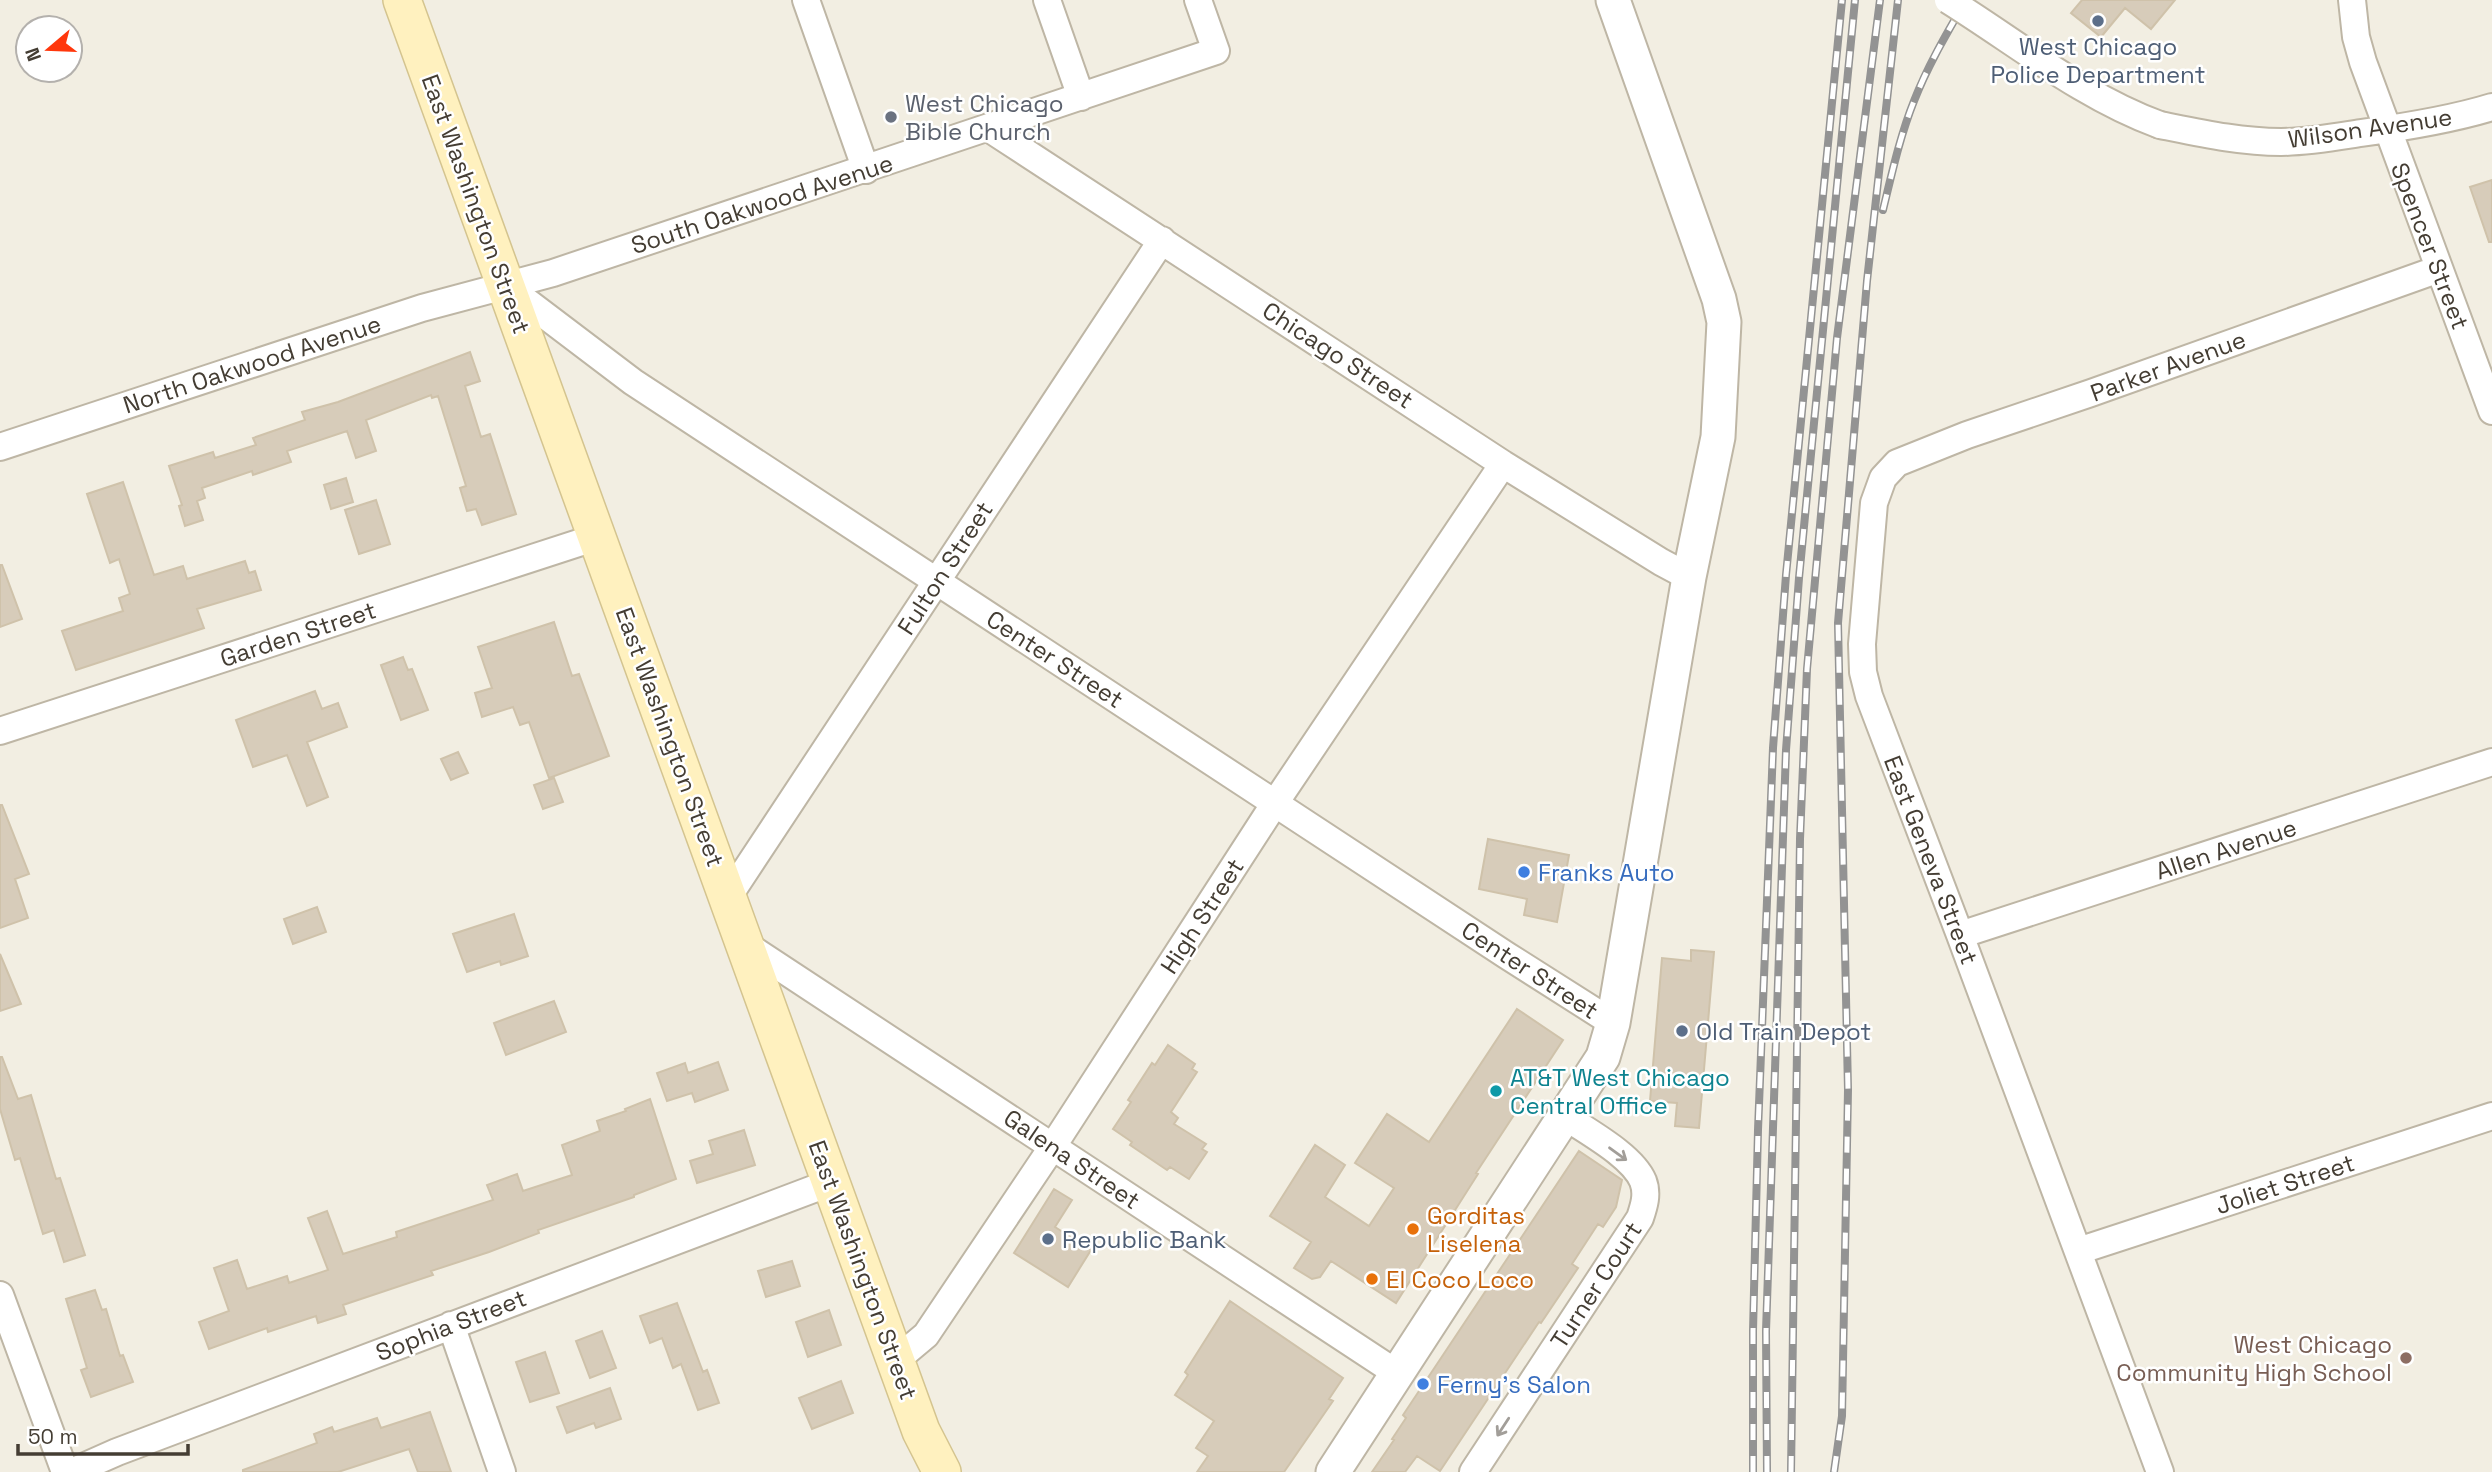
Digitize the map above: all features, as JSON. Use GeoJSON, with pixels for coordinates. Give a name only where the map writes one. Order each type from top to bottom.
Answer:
{"type":"FeatureCollection","features":[{"type":"Feature","properties":{"kind":"main road","name":"East Washington Street"},"geometry":{"type":"LineString","coordinates":[[402,0],[729,897],[920,1431],[942,1472]]}},
{"type":"Feature","properties":{"kind":"street"},"geometry":{"type":"LineString","coordinates":[[806,0],[866,170]]}},
{"type":"Feature","properties":{"kind":"street"},"geometry":{"type":"LineString","coordinates":[[1047,0],[1081,97]]}},
{"type":"Feature","properties":{"kind":"street","name":"South Oakwood Avenue"},"geometry":{"type":"LineString","coordinates":[[505,285],[553,273],[866,170],[1216,51],[1198,0]]}},
{"type":"Feature","properties":{"kind":"street"},"geometry":{"type":"LineString","coordinates":[[1333,1472],[1603,1057],[1613,1023],[1689,577],[1718,437],[1724,322],[1719,299],[1613,0]]}},
{"type":"Feature","properties":{"kind":"street","name":"Wilson Avenue"},"geometry":{"type":"LineString","coordinates":[[1948,0],[2101,98],[2132,115],[2160,125],[2238,140],[2282,142],[2386,130],[2471,114],[2492,107]]}},
{"type":"Feature","properties":{"kind":"street","name":"Spencer Street"},"geometry":{"type":"LineString","coordinates":[[2352,0],[2356,37],[2386,130],[2492,411]]}},
{"type":"Feature","properties":{"kind":"street","name":"Chicago Street"},"geometry":{"type":"LineString","coordinates":[[990,129],[1503,464],[1689,577]]}},
{"type":"Feature","properties":{"kind":"street","name":"Fulton Street"},"geometry":{"type":"LineString","coordinates":[[729,897],[1162,240]]}},
{"type":"Feature","properties":{"kind":"street","name":"Parker Avenue"},"geometry":{"type":"LineString","coordinates":[[1897,463],[1967,435],[2439,268]]}},
{"type":"Feature","properties":{"kind":"street","name":"North Oakwood Avenue"},"geometry":{"type":"LineString","coordinates":[[0,447],[422,307],[505,285]]}},
{"type":"Feature","properties":{"kind":"street","name":"Center Street"},"geometry":{"type":"LineString","coordinates":[[505,285],[633,382],[1613,1023]]}},
{"type":"Feature","properties":{"kind":"street","name":"East Geneva Street"},"geometry":{"type":"LineString","coordinates":[[1897,463],[1883,478],[1874,503],[1862,644],[1863,672],[1868,696],[2161,1472]]}},
{"type":"Feature","properties":{"kind":"street","name":"High Street"},"geometry":{"type":"LineString","coordinates":[[895,1361],[926,1335],[1053,1146],[1275,803],[1503,464]]}},
{"type":"Feature","properties":{"kind":"street","name":"Garden Street"},"geometry":{"type":"LineString","coordinates":[[0,731],[597,537]]}},
{"type":"Feature","properties":{"kind":"street","name":"Allen Avenue"},"geometry":{"type":"LineString","coordinates":[[1960,935],[2492,762]]}},
{"type":"Feature","properties":{"kind":"street","name":"Galena Street"},"geometry":{"type":"LineString","coordinates":[[746,945],[1398,1374]]}},
{"type":"Feature","properties":{"kind":"street","name":"Turner Court"},"geometry":{"type":"LineString","coordinates":[[1473,1472],[1640,1218],[1646,1200],[1643,1182],[1633,1164],[1563,1115]]}},
{"type":"Feature","properties":{"kind":"street","name":"Joliet Street"},"geometry":{"type":"LineString","coordinates":[[2078,1251],[2492,1116]]}},
{"type":"Feature","properties":{"kind":"street","name":"Sophia Street"},"geometry":{"type":"LineString","coordinates":[[72,1472],[117,1452],[832,1182]]}},
{"type":"Feature","properties":{"kind":"street"},"geometry":{"type":"LineString","coordinates":[[0,1295],[65,1472]]}},
{"type":"Feature","properties":{"kind":"street"},"geometry":{"type":"LineString","coordinates":[[451,1325],[502,1472]]}},
{"type":"Feature","properties":{"kind":"building","name":"West Chicago Police Department"},"geometry":{"type":"Polygon","coordinates":[[[2082,0],[2175,0],[2151,29],[2125,8],[2101,37],[2071,13],[2082,0]]]}},
{"type":"Feature","properties":{"kind":"building"},"geometry":{"type":"Polygon","coordinates":[[[2492,180],[2492,242],[2489,242],[2470,187],[2492,180]]]}},
{"type":"Feature","properties":{"kind":"building"},"geometry":{"type":"Polygon","coordinates":[[[470,352],[480,381],[465,386],[481,437],[490,434],[516,514],[482,525],[476,509],[467,511],[460,488],[466,486],[438,396],[432,398],[431,395],[366,420],[376,451],[356,458],[347,431],[287,451],[291,462],[253,475],[252,471],[202,488],[205,498],[197,501],[203,520],[185,526],[179,506],[182,505],[169,466],[213,452],[215,458],[256,445],[253,438],[305,420],[302,412],[338,402],[470,352]]]}},
{"type":"Feature","properties":{"kind":"building"},"geometry":{"type":"Polygon","coordinates":[[[346,478],[353,502],[331,509],[324,485],[346,478]]]}},
{"type":"Feature","properties":{"kind":"building"},"geometry":{"type":"Polygon","coordinates":[[[123,482],[154,575],[183,566],[187,579],[245,561],[249,573],[255,571],[261,590],[197,609],[204,628],[76,670],[62,631],[123,611],[119,598],[130,594],[119,559],[110,563],[87,494],[123,482]]]}},
{"type":"Feature","properties":{"kind":"building"},"geometry":{"type":"Polygon","coordinates":[[[376,500],[390,544],[359,554],[345,510],[376,500]]]}},
{"type":"Feature","properties":{"kind":"building"},"geometry":{"type":"Polygon","coordinates":[[[0,565],[22,619],[0,627],[0,565]]]}},
{"type":"Feature","properties":{"kind":"building"},"geometry":{"type":"Polygon","coordinates":[[[554,622],[572,676],[579,674],[609,756],[549,778],[529,722],[520,725],[513,707],[482,717],[475,693],[492,688],[478,647],[554,622]]]}},
{"type":"Feature","properties":{"kind":"building"},"geometry":{"type":"Polygon","coordinates":[[[403,657],[408,670],[412,669],[428,710],[401,720],[381,665],[403,657]]]}},
{"type":"Feature","properties":{"kind":"building"},"geometry":{"type":"Polygon","coordinates":[[[315,691],[322,709],[338,703],[347,727],[307,742],[328,797],[307,806],[287,755],[253,767],[236,720],[315,691]]]}},
{"type":"Feature","properties":{"kind":"building"},"geometry":{"type":"Polygon","coordinates":[[[458,752],[468,773],[451,780],[441,759],[458,752]]]}},
{"type":"Feature","properties":{"kind":"building"},"geometry":{"type":"Polygon","coordinates":[[[554,778],[563,802],[543,809],[534,785],[554,778]]]}},
{"type":"Feature","properties":{"kind":"building"},"geometry":{"type":"Polygon","coordinates":[[[0,805],[29,874],[15,879],[28,918],[0,928],[0,805]]]}},
{"type":"Feature","properties":{"kind":"building","name":"Franks Auto"},"geometry":{"type":"Polygon","coordinates":[[[1488,839],[1569,855],[1557,922],[1524,915],[1527,899],[1479,889],[1488,839]]]}},
{"type":"Feature","properties":{"kind":"building"},"geometry":{"type":"Polygon","coordinates":[[[317,907],[326,932],[293,944],[284,919],[317,907]]]}},
{"type":"Feature","properties":{"kind":"building"},"geometry":{"type":"Polygon","coordinates":[[[514,914],[528,956],[501,965],[500,961],[467,972],[453,934],[514,914]]]}},
{"type":"Feature","properties":{"kind":"building","name":"Old Train Depot"},"geometry":{"type":"Polygon","coordinates":[[[1691,950],[1714,952],[1699,1128],[1675,1126],[1677,1103],[1650,1101],[1662,958],[1691,961],[1691,950]]]}},
{"type":"Feature","properties":{"kind":"building"},"geometry":{"type":"Polygon","coordinates":[[[0,954],[21,1004],[0,1011],[0,954]]]}},
{"type":"Feature","properties":{"kind":"building"},"geometry":{"type":"Polygon","coordinates":[[[554,1001],[566,1032],[506,1055],[494,1023],[554,1001]]]}},
{"type":"Feature","properties":{"kind":"building"},"geometry":{"type":"Polygon","coordinates":[[[1517,1009],[1563,1040],[1476,1173],[1478,1174],[1396,1303],[1331,1261],[1320,1277],[1312,1279],[1294,1268],[1311,1242],[1270,1216],[1315,1145],[1345,1165],[1325,1197],[1369,1226],[1394,1188],[1355,1163],[1387,1114],[1429,1142],[1517,1009]]]}},
{"type":"Feature","properties":{"kind":"building"},"geometry":{"type":"Polygon","coordinates":[[[1168,1045],[1195,1064],[1192,1069],[1197,1072],[1171,1112],[1178,1118],[1174,1124],[1206,1144],[1202,1149],[1207,1152],[1189,1179],[1170,1167],[1167,1170],[1130,1145],[1132,1142],[1113,1129],[1152,1063],[1155,1065],[1168,1045]]]}},
{"type":"Feature","properties":{"kind":"building"},"geometry":{"type":"Polygon","coordinates":[[[0,1057],[18,1099],[31,1095],[56,1179],[60,1178],[85,1255],[64,1262],[54,1230],[43,1234],[20,1158],[15,1160],[0,1109],[0,1057]]]}},
{"type":"Feature","properties":{"kind":"building"},"geometry":{"type":"Polygon","coordinates":[[[718,1062],[728,1090],[695,1102],[692,1093],[667,1101],[657,1073],[685,1063],[688,1073],[718,1062]]]}},
{"type":"Feature","properties":{"kind":"building"},"geometry":{"type":"Polygon","coordinates":[[[650,1099],[676,1179],[634,1197],[538,1230],[539,1233],[489,1252],[431,1271],[433,1275],[343,1305],[346,1314],[318,1323],[316,1316],[268,1332],[267,1328],[209,1349],[199,1322],[229,1311],[214,1268],[237,1260],[247,1289],[287,1276],[289,1283],[328,1270],[308,1218],[327,1211],[343,1254],[397,1237],[396,1232],[493,1200],[487,1185],[517,1174],[523,1191],[572,1175],[562,1145],[600,1131],[597,1121],[650,1099]]]}},
{"type":"Feature","properties":{"kind":"building"},"geometry":{"type":"Polygon","coordinates":[[[744,1130],[755,1165],[697,1183],[690,1161],[713,1154],[709,1141],[744,1130]]]}},
{"type":"Feature","properties":{"kind":"building"},"geometry":{"type":"Polygon","coordinates":[[[1579,1151],[1622,1180],[1616,1207],[1603,1227],[1598,1224],[1572,1264],[1578,1268],[1440,1471],[1417,1456],[1405,1472],[1372,1472],[1406,1418],[1403,1415],[1579,1151]]]}},
{"type":"Feature","properties":{"kind":"building","name":"Republic Bank"},"geometry":{"type":"Polygon","coordinates":[[[1054,1189],[1072,1200],[1055,1227],[1091,1250],[1068,1287],[1014,1253],[1054,1189]]]}},
{"type":"Feature","properties":{"kind":"building"},"geometry":{"type":"Polygon","coordinates":[[[792,1261],[800,1286],[766,1297],[758,1271],[792,1261]]]}},
{"type":"Feature","properties":{"kind":"building"},"geometry":{"type":"Polygon","coordinates":[[[95,1290],[102,1310],[106,1309],[120,1356],[123,1355],[133,1382],[91,1397],[81,1370],[87,1368],[66,1299],[95,1290]]]}},
{"type":"Feature","properties":{"kind":"building"},"geometry":{"type":"Polygon","coordinates":[[[1230,1301],[1343,1378],[1329,1399],[1333,1401],[1284,1472],[1197,1472],[1208,1456],[1196,1448],[1214,1421],[1175,1395],[1188,1375],[1185,1372],[1230,1301]]]}},
{"type":"Feature","properties":{"kind":"building"},"geometry":{"type":"Polygon","coordinates":[[[677,1303],[703,1372],[707,1370],[719,1403],[698,1410],[681,1364],[673,1368],[662,1338],[650,1343],[640,1316],[677,1303]]]}},
{"type":"Feature","properties":{"kind":"building"},"geometry":{"type":"Polygon","coordinates":[[[829,1310],[841,1345],[808,1357],[796,1322],[829,1310]]]}},
{"type":"Feature","properties":{"kind":"building"},"geometry":{"type":"Polygon","coordinates":[[[602,1331],[616,1368],[590,1378],[576,1341],[602,1331]]]}},
{"type":"Feature","properties":{"kind":"building"},"geometry":{"type":"Polygon","coordinates":[[[545,1352],[559,1393],[530,1402],[516,1362],[545,1352]]]}},
{"type":"Feature","properties":{"kind":"building"},"geometry":{"type":"Polygon","coordinates":[[[841,1381],[853,1413],[812,1429],[799,1398],[841,1381]]]}},
{"type":"Feature","properties":{"kind":"building"},"geometry":{"type":"Polygon","coordinates":[[[610,1388],[621,1419],[596,1428],[594,1423],[567,1433],[557,1407],[610,1388]]]}},
{"type":"Feature","properties":{"kind":"building"},"geometry":{"type":"Polygon","coordinates":[[[430,1412],[451,1472],[418,1472],[409,1449],[338,1472],[243,1472],[317,1443],[314,1434],[332,1427],[334,1432],[377,1418],[381,1428],[430,1412]]]}},
{"type":"Feature","properties":{"kind":"railway"},"geometry":{"type":"LineString","coordinates":[[1753,1472],[1758,1130],[1773,748],[1786,575],[1842,0]]}},
{"type":"Feature","properties":{"kind":"railway"},"geometry":{"type":"LineString","coordinates":[[1767,1472],[1766,1331],[1786,750],[1799,578],[1855,0]]}},
{"type":"Feature","properties":{"kind":"railway"},"geometry":{"type":"LineString","coordinates":[[1791,1472],[1800,839],[1807,669],[1837,338],[1880,0]]}},
{"type":"Feature","properties":{"kind":"railway"},"geometry":{"type":"LineString","coordinates":[[1834,1472],[1842,1416],[1848,1090],[1838,623],[1867,281],[1898,0]]}},
{"type":"Feature","properties":{"kind":"railway"},"geometry":{"type":"LineString","coordinates":[[1883,210],[1900,141],[1914,101],[1966,0]]}},
{"type":"Feature","properties":{"kind":"place","name":"West Chicago Police Department"},"geometry":{"type":"Point","coordinates":[2098,21]}},
{"type":"Feature","properties":{"kind":"place","name":"West Chicago Bible Church"},"geometry":{"type":"Point","coordinates":[891,117]}},
{"type":"Feature","properties":{"kind":"place","name":"Franks Auto"},"geometry":{"type":"Point","coordinates":[1524,872]}},
{"type":"Feature","properties":{"kind":"place","name":"Old Train Depot"},"geometry":{"type":"Point","coordinates":[1682,1031]}},
{"type":"Feature","properties":{"kind":"place","name":"AT&T West Chicago Central Office"},"geometry":{"type":"Point","coordinates":[1496,1091]}},
{"type":"Feature","properties":{"kind":"place","name":"Gorditas Liselena"},"geometry":{"type":"Point","coordinates":[1413,1229]}},
{"type":"Feature","properties":{"kind":"place","name":"Republic Bank"},"geometry":{"type":"Point","coordinates":[1048,1239]}},
{"type":"Feature","properties":{"kind":"place","name":"El Coco Loco"},"geometry":{"type":"Point","coordinates":[1372,1279]}},
{"type":"Feature","properties":{"kind":"place","name":"West Chicago Community High School"},"geometry":{"type":"Point","coordinates":[2406,1358]}},
{"type":"Feature","properties":{"kind":"place","name":"Ferny's Salon"},"geometry":{"type":"Point","coordinates":[1423,1384]}}]}
